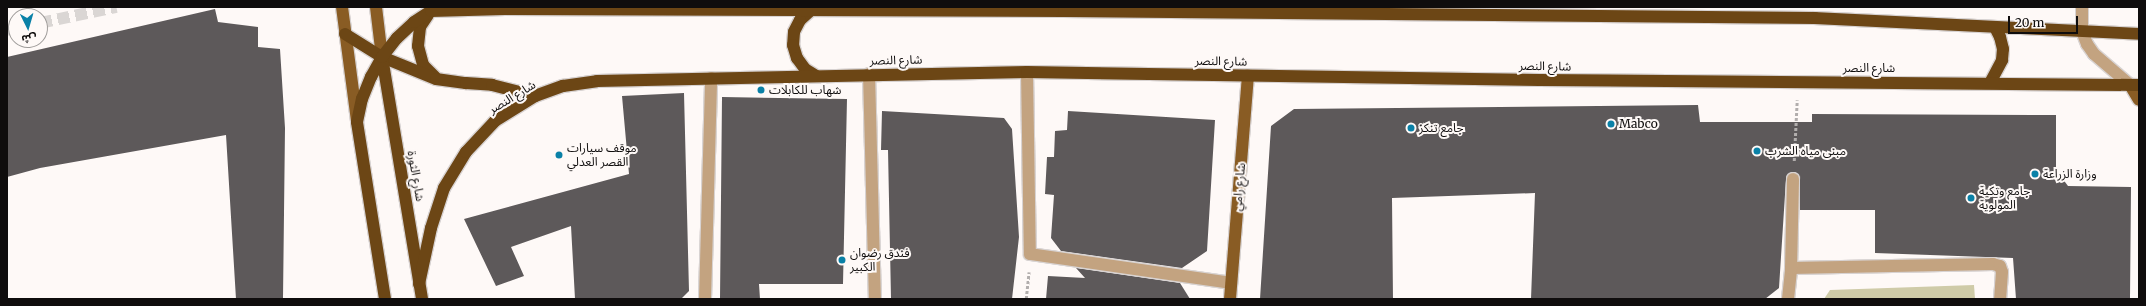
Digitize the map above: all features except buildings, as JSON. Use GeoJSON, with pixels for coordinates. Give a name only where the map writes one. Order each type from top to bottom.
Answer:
{"type":"FeatureCollection","features":[{"type":"Feature","properties":{"kind":"highway"},"geometry":{"type":"LineString","coordinates":[[426,9],[420,27],[418,46],[423,64],[436,79]]}},
{"type":"Feature","properties":{"kind":"highway"},"geometry":{"type":"LineString","coordinates":[[385,299],[357,122],[368,85],[382,57],[397,38],[426,9],[786,9],[810,11],[1064,9],[1815,13],[1995,27],[2139,34]]}},
{"type":"Feature","properties":{"kind":"highway"},"geometry":{"type":"LineString","coordinates":[[810,11],[800,20],[794,32],[793,45],[797,58],[805,69],[816,76]]}},
{"type":"Feature","properties":{"kind":"highway"},"geometry":{"type":"LineString","coordinates":[[1990,83],[2000,66],[2003,49],[1995,27]]}},
{"type":"Feature","properties":{"kind":"highway"},"geometry":{"type":"LineString","coordinates":[[345,34],[382,57],[436,79],[466,84],[492,85],[535,96]]}},
{"type":"Feature","properties":{"kind":"highway","name":"شارع الثورة"},"geometry":{"type":"LineString","coordinates":[[382,57],[422,299]]}},
{"type":"Feature","properties":{"kind":"highway","name":"شارع النصر"},"geometry":{"type":"LineString","coordinates":[[420,284],[431,228],[444,188],[462,158],[495,122],[535,96],[564,86],[597,81],[869,74],[1027,72],[1248,76],[2134,85]]}},
{"type":"Feature","properties":{"kind":"main road"},"geometry":{"type":"LineString","coordinates":[[342,7],[357,122]]}},
{"type":"Feature","properties":{"kind":"main road"},"geometry":{"type":"LineString","coordinates":[[376,7],[382,57]]}},
{"type":"Feature","properties":{"kind":"main road","name":"شارع رامي"},"geometry":{"type":"LineString","coordinates":[[1230,299],[1248,76]]}},
{"type":"Feature","properties":{"kind":"main road"},"geometry":{"type":"LineString","coordinates":[[2134,85],[2139,100]]}},
{"type":"Feature","properties":{"kind":"street"},"geometry":{"type":"LineString","coordinates":[[2082,7],[2082,32],[2094,54],[2134,85]]}},
{"type":"Feature","properties":{"kind":"street"},"geometry":{"type":"LineString","coordinates":[[1027,72],[1030,254],[1231,283]]}},
{"type":"Feature","properties":{"kind":"street"},"geometry":{"type":"LineString","coordinates":[[869,74],[875,299]]}},
{"type":"Feature","properties":{"kind":"street"},"geometry":{"type":"LineString","coordinates":[[705,299],[711,78]]}},
{"type":"Feature","properties":{"kind":"street"},"geometry":{"type":"LineString","coordinates":[[1788,299],[1791,268],[1793,179]]}},
{"type":"Feature","properties":{"kind":"street"},"geometry":{"type":"LineString","coordinates":[[1791,268],[1993,264],[2000,266],[2002,272],[2000,299]]}},
{"type":"Feature","properties":{"kind":"path"},"geometry":{"type":"LineString","coordinates":[[1793,179],[1798,82]]}},
{"type":"Feature","properties":{"kind":"path"},"geometry":{"type":"LineString","coordinates":[[1026,299],[1030,254]]}},
{"type":"Feature","properties":{"kind":"shaded area"},"geometry":{"type":"Polygon","coordinates":[[[1974,285],[1975,299],[1824,299],[1830,290],[1974,285]]]}},
{"type":"Feature","properties":{"kind":"tunnel"},"geometry":{"type":"LineString","coordinates":[[48,21],[116,7]]}},
{"type":"Feature","properties":{"kind":"place","name":"شهاب للكابلات"},"geometry":{"type":"Point","coordinates":[761,90]}},
{"type":"Feature","properties":{"kind":"place","name":"Mabco"},"geometry":{"type":"Point","coordinates":[1611,124]}},
{"type":"Feature","properties":{"kind":"place","name":"جامع تنكز"},"geometry":{"type":"Point","coordinates":[1411,128]}},
{"type":"Feature","properties":{"kind":"place","name":"مبنى مياه الشرب"},"geometry":{"type":"Point","coordinates":[1757,151]}},
{"type":"Feature","properties":{"kind":"place","name":"موقف سيارات القصر العدلي"},"geometry":{"type":"Point","coordinates":[559,155]}},
{"type":"Feature","properties":{"kind":"place","name":"وزارة الزراعة"},"geometry":{"type":"Point","coordinates":[2035,174]}},
{"type":"Feature","properties":{"kind":"place","name":"جامع وتكية المولوية"},"geometry":{"type":"Point","coordinates":[1971,198]}},
{"type":"Feature","properties":{"kind":"place","name":"فندق رضوان الكبير"},"geometry":{"type":"Point","coordinates":[842,260]}}]}
